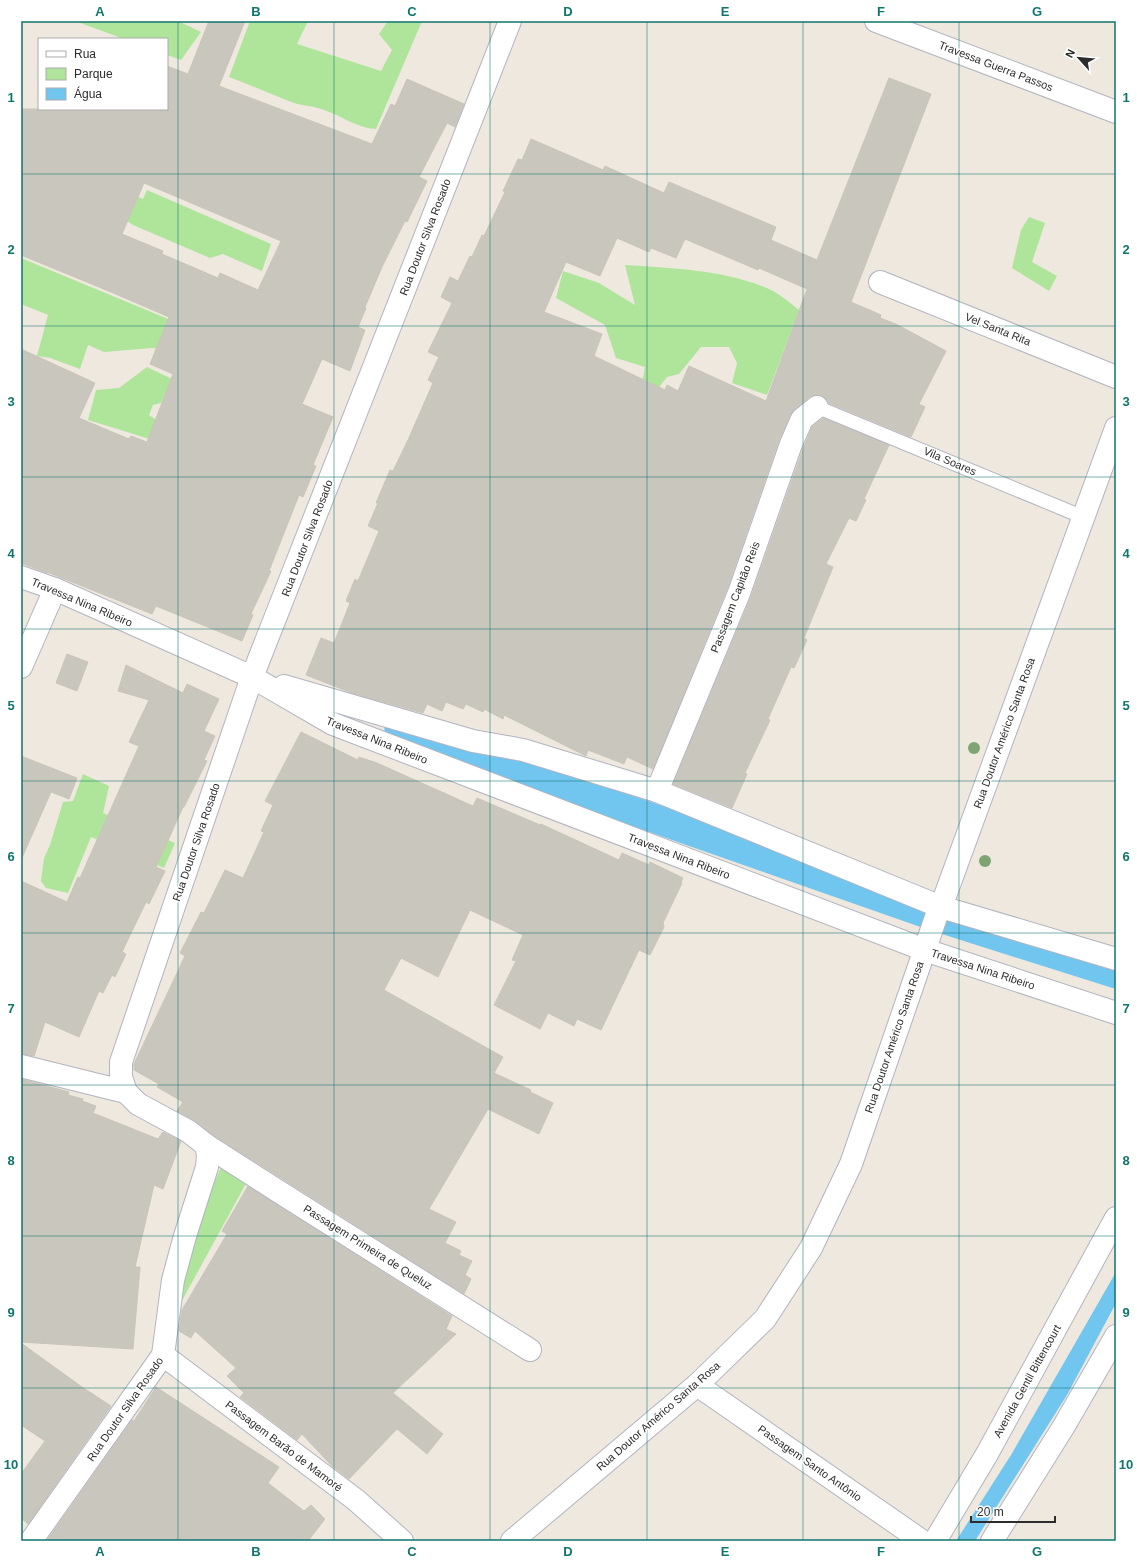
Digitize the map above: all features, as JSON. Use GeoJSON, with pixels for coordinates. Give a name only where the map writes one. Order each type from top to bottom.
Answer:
{"type":"FeatureCollection","features":[{"type":"Feature","properties":{"kind":"street","name":"Rua Doutor Silva Rosado"},"geometry":{"type":"LineString","coordinates":[[126,1092],[121,1077],[121,1062],[252,677],[510,21]]}},
{"type":"Feature","properties":{"kind":"street","name":"Travessa Guerra Passos"},"geometry":{"type":"LineString","coordinates":[[876,21],[1116,112]]}},
{"type":"Feature","properties":{"kind":"street","name":"Vel Santa Rita"},"geometry":{"type":"LineString","coordinates":[[880,282],[1116,377]]}},
{"type":"Feature","properties":{"kind":"street","name":"Passagem Capitão Reis"},"geometry":{"type":"LineString","coordinates":[[657,791],[738,593],[791,444],[802,419],[817,407]]}},
{"type":"Feature","properties":{"kind":"street","name":"Rua Doutor Américo Santa Rosa"},"geometry":{"type":"LineString","coordinates":[[512,1541],[698,1384],[765,1319],[811,1248],[851,1164],[936,917],[941,907],[1116,428]]}},
{"type":"Feature","properties":{"kind":"street","name":"Travessa Nina Ribeiro"},"geometry":{"type":"LineString","coordinates":[[21,577],[55,589],[252,677],[333,724],[925,950],[1116,1013]]}},
{"type":"Feature","properties":{"kind":"street"},"geometry":{"type":"LineString","coordinates":[[21,667],[55,589]]}},
{"type":"Feature","properties":{"kind":"street","name":"Travessa Nina Ribeiro"},"geometry":{"type":"LineString","coordinates":[[252,677],[473,741],[523,750],[657,791],[941,907],[1116,959]]}},
{"type":"Feature","properties":{"kind":"street"},"geometry":{"type":"LineString","coordinates":[[21,1066],[126,1092]]}},
{"type":"Feature","properties":{"kind":"street","name":"Passagem Primeira de Queluz"},"geometry":{"type":"LineString","coordinates":[[126,1092],[138,1104],[188,1131],[206,1145],[530,1350]]}},
{"type":"Feature","properties":{"kind":"street","name":"Rua Doutor Silva Rosado"},"geometry":{"type":"LineString","coordinates":[[34,1540],[163,1355],[173,1280],[207,1166],[208,1155],[206,1145]]}},
{"type":"Feature","properties":{"kind":"street","name":"Avenida Gentil Bittencourt"},"geometry":{"type":"LineString","coordinates":[[935,1541],[987,1454],[1116,1218]]}},
{"type":"Feature","properties":{"kind":"street"},"geometry":{"type":"LineString","coordinates":[[992,1541],[1064,1426],[1116,1336]]}},
{"type":"Feature","properties":{"kind":"street","name":"Passagem Barão de Mamoré"},"geometry":{"type":"LineString","coordinates":[[163,1355],[356,1500],[402,1541]]}},
{"type":"Feature","properties":{"kind":"street","name":"Passagem Santo Antônio"},"geometry":{"type":"LineString","coordinates":[[698,1384],[922,1541]]}},
{"type":"Feature","properties":{"kind":"lane","name":"Vila Soares"},"geometry":{"type":"LineString","coordinates":[[817,407],[1083,517]]}},
{"type":"Feature","properties":{"kind":"green space"},"geometry":{"type":"Polygon","coordinates":[[[75,21],[178,21],[201,32],[181,60],[168,55],[168,38],[121,38],[75,21]]]}},
{"type":"Feature","properties":{"kind":"green space"},"geometry":{"type":"Polygon","coordinates":[[[250,21],[308,21],[297,44],[381,71],[392,50],[379,34],[388,21],[422,21],[376,129],[356,124],[331,112],[294,103],[229,77],[250,21]]]}},
{"type":"Feature","properties":{"kind":"green space"},"geometry":{"type":"Polygon","coordinates":[[[34,151],[143,199],[147,190],[271,244],[262,271],[223,254],[210,258],[133,225],[106,208],[34,151]]]}},
{"type":"Feature","properties":{"kind":"green space"},"geometry":{"type":"Polygon","coordinates":[[[1029,217],[1045,223],[1032,262],[1057,276],[1049,291],[1012,268],[1021,230],[1029,217]]]}},
{"type":"Feature","properties":{"kind":"green space"},"geometry":{"type":"Polygon","coordinates":[[[21,258],[214,338],[186,351],[152,348],[104,352],[88,345],[80,369],[50,358],[37,356],[48,315],[21,304],[21,258]]]}},
{"type":"Feature","properties":{"kind":"green space"},"geometry":{"type":"Polygon","coordinates":[[[625,265],[698,271],[735,278],[773,291],[799,310],[767,395],[732,383],[737,363],[729,347],[701,347],[679,374],[667,377],[657,390],[642,385],[645,367],[616,358],[605,325],[556,298],[563,271],[599,283],[635,305],[625,265]]]}},
{"type":"Feature","properties":{"kind":"green space"},"geometry":{"type":"Polygon","coordinates":[[[147,367],[172,379],[161,403],[153,405],[149,415],[162,424],[156,441],[88,420],[96,390],[119,388],[147,367]]]}},
{"type":"Feature","properties":{"kind":"green space"},"geometry":{"type":"Polygon","coordinates":[[[83,774],[109,786],[103,813],[175,843],[164,868],[91,837],[68,893],[46,888],[41,881],[44,858],[50,845],[63,802],[73,801],[83,774]]]}},
{"type":"Feature","properties":{"kind":"green space"},"geometry":{"type":"Polygon","coordinates":[[[221,1167],[249,1178],[178,1308],[195,1228],[221,1167]]]}},
{"type":"Feature","properties":{"kind":"water"},"geometry":{"type":"Polygon","coordinates":[[[1116,1272],[1116,1303],[1067,1395],[975,1541],[956,1541],[1011,1455],[1116,1272]]]}},
{"type":"Feature","properties":{"kind":"building"},"geometry":{"type":"Polygon","coordinates":[[[209,21],[245,21],[219,86],[372,144],[391,104],[395,106],[407,79],[464,104],[455,127],[447,123],[419,177],[427,181],[407,222],[405,221],[382,267],[365,307],[366,308],[358,327],[365,330],[350,371],[322,359],[302,404],[333,417],[313,465],[316,466],[303,497],[299,495],[269,571],[271,571],[251,614],[253,615],[242,641],[156,606],[152,614],[21,563],[21,349],[95,383],[79,418],[129,439],[131,436],[147,442],[173,374],[150,364],[169,317],[21,255],[21,109],[168,110],[168,66],[188,74],[209,21]],[[144,183],[122,234],[163,251],[162,254],[218,278],[220,273],[258,290],[281,241],[144,183]]]}},
{"type":"Feature","properties":{"kind":"building"},"geometry":{"type":"Polygon","coordinates":[[[889,78],[931,94],[851,302],[881,315],[880,318],[896,324],[946,351],[919,404],[925,407],[911,437],[829,403],[821,395],[809,397],[791,414],[779,440],[727,589],[653,769],[627,757],[624,764],[588,750],[586,756],[504,715],[503,719],[484,709],[483,712],[466,704],[463,709],[446,702],[442,711],[427,704],[423,713],[352,693],[306,675],[321,638],[334,643],[350,603],[346,601],[355,579],[358,581],[379,531],[368,526],[378,503],[376,503],[390,470],[393,471],[408,440],[433,383],[428,380],[439,357],[428,352],[452,303],[441,297],[450,277],[458,281],[470,256],[472,257],[482,235],[484,236],[505,192],[503,191],[518,159],[522,160],[531,139],[603,170],[605,166],[664,193],[669,182],[776,227],[771,240],[817,260],[889,78]],[[617,238],[600,276],[566,262],[544,312],[602,334],[594,356],[665,390],[667,385],[678,391],[689,366],[766,401],[807,289],[759,268],[758,270],[685,239],[676,258],[651,248],[649,252],[617,238]]]}},
{"type":"Feature","properties":{"kind":"building"},"geometry":{"type":"Polygon","coordinates":[[[823,418],[889,445],[864,499],[866,500],[856,521],[849,518],[826,564],[833,567],[804,638],[807,640],[794,668],[791,667],[768,719],[770,720],[745,773],[747,774],[732,808],[673,784],[751,597],[812,427],[823,418]]]}},
{"type":"Feature","properties":{"kind":"building"},"geometry":{"type":"Polygon","coordinates":[[[67,654],[88,662],[77,691],[56,683],[67,654]]]}},
{"type":"Feature","properties":{"kind":"building"},"geometry":{"type":"Polygon","coordinates":[[[126,665],[183,693],[187,684],[219,699],[204,731],[215,736],[204,760],[207,761],[183,807],[156,867],[165,871],[149,904],[146,902],[122,952],[126,954],[115,977],[112,975],[103,993],[99,991],[79,1037],[45,1022],[34,1056],[21,1054],[21,881],[67,902],[78,877],[80,878],[139,746],[129,742],[149,700],[118,691],[126,665]]]}},
{"type":"Feature","properties":{"kind":"building"},"geometry":{"type":"Polygon","coordinates":[[[301,732],[358,760],[359,757],[377,763],[473,806],[477,798],[540,825],[541,824],[619,860],[622,853],[649,865],[650,862],[683,878],[663,923],[664,927],[650,955],[639,950],[601,1030],[577,1019],[574,1026],[548,1013],[540,1029],[494,1005],[516,961],[512,960],[523,935],[470,910],[438,977],[401,958],[384,990],[503,1057],[494,1073],[531,1090],[530,1092],[553,1103],[539,1134],[488,1109],[429,1209],[456,1222],[445,1243],[461,1251],[459,1255],[472,1261],[465,1275],[471,1279],[464,1294],[213,1135],[194,1120],[177,1111],[183,1102],[157,1087],[159,1084],[134,1070],[134,1064],[185,956],[180,953],[201,912],[204,913],[225,870],[243,878],[264,832],[261,831],[273,805],[265,801],[301,732]]]}},
{"type":"Feature","properties":{"kind":"building"},"geometry":{"type":"Polygon","coordinates":[[[21,756],[77,778],[69,799],[51,792],[21,860],[21,756]]]}},
{"type":"Feature","properties":{"kind":"building"},"geometry":{"type":"Polygon","coordinates":[[[21,1079],[69,1092],[68,1095],[83,1099],[82,1101],[96,1106],[93,1113],[158,1139],[163,1132],[181,1141],[163,1189],[154,1185],[135,1267],[140,1267],[133,1349],[21,1342],[21,1079]]]}},
{"type":"Feature","properties":{"kind":"building"},"geometry":{"type":"Polygon","coordinates":[[[248,1186],[452,1316],[446,1329],[456,1334],[393,1393],[443,1434],[427,1454],[397,1429],[349,1479],[331,1465],[302,1434],[297,1440],[240,1397],[244,1393],[227,1376],[236,1368],[195,1331],[191,1338],[179,1331],[182,1310],[227,1234],[222,1231],[248,1186]]]}},
{"type":"Feature","properties":{"kind":"building"},"geometry":{"type":"Polygon","coordinates":[[[21,1343],[111,1406],[28,1524],[21,1518],[21,1474],[45,1441],[21,1425],[21,1343]]]}},
{"type":"Feature","properties":{"kind":"building"},"geometry":{"type":"Polygon","coordinates":[[[156,1387],[279,1467],[268,1483],[304,1511],[311,1505],[325,1519],[308,1541],[50,1541],[48,1539],[132,1420],[134,1421],[156,1387]]]}},
{"type":"Feature","properties":{"kind":"waterway"},"geometry":{"type":"LineString","coordinates":[[399,729],[936,917],[1116,974]]}}]}
